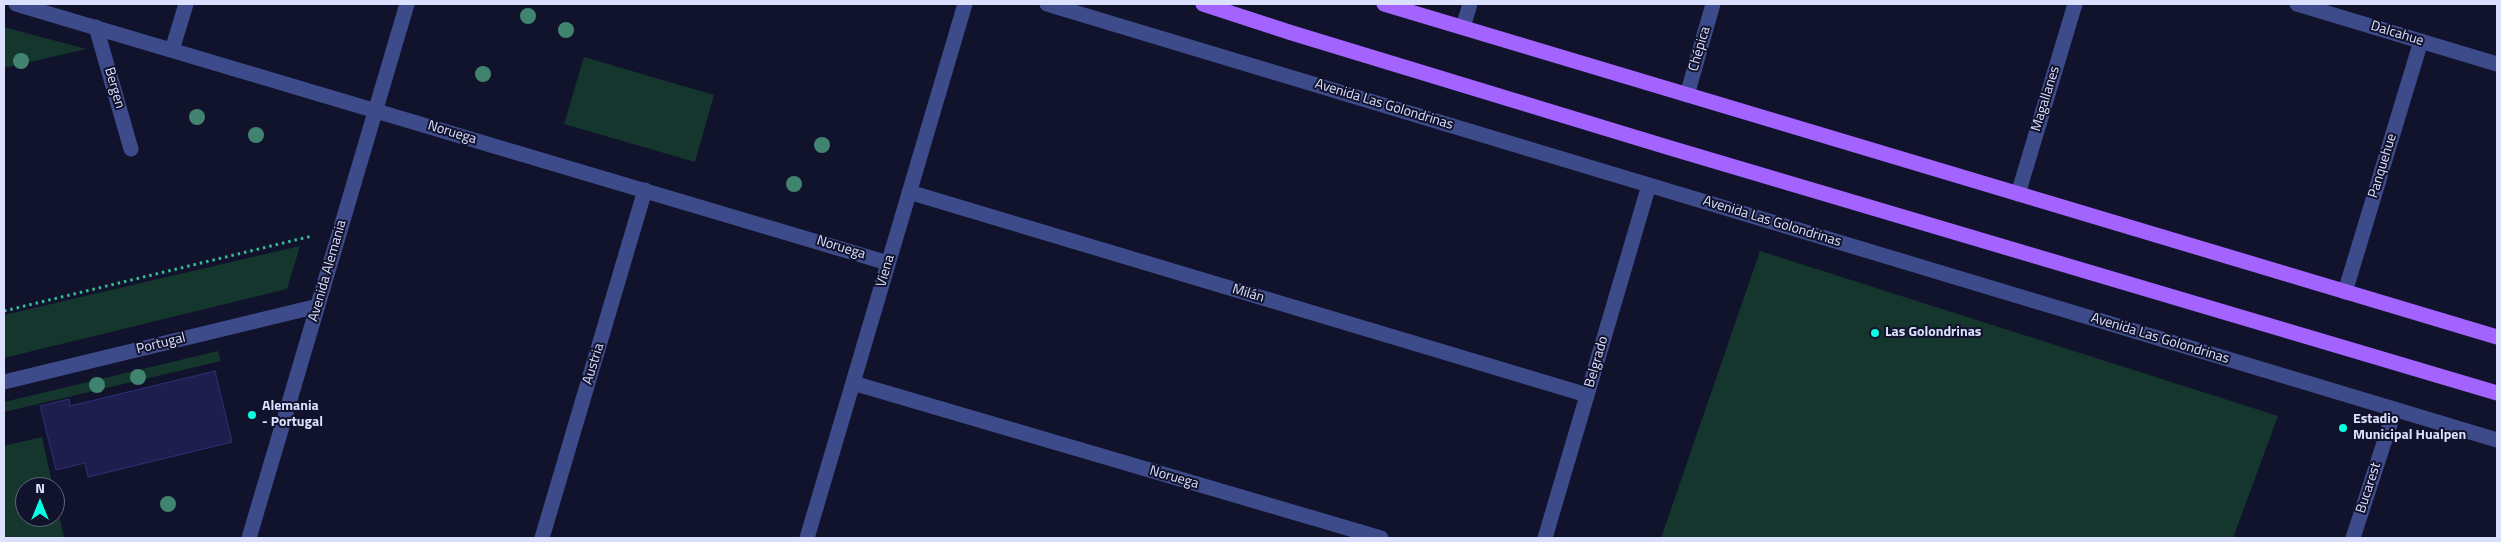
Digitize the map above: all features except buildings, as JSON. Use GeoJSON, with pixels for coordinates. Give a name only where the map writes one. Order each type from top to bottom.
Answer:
{"type":"FeatureCollection","features":[{"type":"Feature","properties":{"kind":"main road"},"geometry":{"type":"LineString","coordinates":[[1203,4],[1292,33],[1658,144],[2497,393]]}},
{"type":"Feature","properties":{"kind":"main road"},"geometry":{"type":"LineString","coordinates":[[1384,4],[2497,337]]}},
{"type":"Feature","properties":{"kind":"street","name":"Noruega"},"geometry":{"type":"LineString","coordinates":[[16,4],[888,263]]}},
{"type":"Feature","properties":{"kind":"street"},"geometry":{"type":"LineString","coordinates":[[172,50],[186,4]]}},
{"type":"Feature","properties":{"kind":"street","name":"Avenida Alemania"},"geometry":{"type":"LineString","coordinates":[[249,538],[407,4]]}},
{"type":"Feature","properties":{"kind":"street","name":"Viena"},"geometry":{"type":"LineString","coordinates":[[807,538],[965,4]]}},
{"type":"Feature","properties":{"kind":"street","name":"Avenida Las Golondrinas"},"geometry":{"type":"LineString","coordinates":[[1047,4],[2497,440]]}},
{"type":"Feature","properties":{"kind":"street"},"geometry":{"type":"LineString","coordinates":[[1463,27],[1470,4]]}},
{"type":"Feature","properties":{"kind":"street","name":"Chépica"},"geometry":{"type":"LineString","coordinates":[[1686,95],[1713,4]]}},
{"type":"Feature","properties":{"kind":"street","name":"Magallanes"},"geometry":{"type":"LineString","coordinates":[[2018,194],[2075,4]]}},
{"type":"Feature","properties":{"kind":"street","name":"Dalcahue"},"geometry":{"type":"LineString","coordinates":[[2297,4],[2329,8],[2421,41],[2497,64]]}},
{"type":"Feature","properties":{"kind":"street","name":"Bergen"},"geometry":{"type":"LineString","coordinates":[[96,27],[131,148]]}},
{"type":"Feature","properties":{"kind":"street","name":"Panquehue"},"geometry":{"type":"LineString","coordinates":[[2345,292],[2421,41]]}},
{"type":"Feature","properties":{"kind":"street","name":"Belgrado"},"geometry":{"type":"LineString","coordinates":[[1545,538],[1649,185]]}},
{"type":"Feature","properties":{"kind":"street","name":"Austria"},"geometry":{"type":"LineString","coordinates":[[542,538],[646,190]]}},
{"type":"Feature","properties":{"kind":"street","name":"Milán"},"geometry":{"type":"LineString","coordinates":[[909,192],[1587,396]]}},
{"type":"Feature","properties":{"kind":"street","name":"Portugal"},"geometry":{"type":"LineString","coordinates":[[4,382],[318,306]]}},
{"type":"Feature","properties":{"kind":"street","name":"Noruega"},"geometry":{"type":"LineString","coordinates":[[853,383],[1381,538]]}},
{"type":"Feature","properties":{"kind":"street","name":"Bucarest"},"geometry":{"type":"LineString","coordinates":[[2353,538],[2395,409]]}},
{"type":"Feature","properties":{"kind":"path"},"geometry":{"type":"LineString","coordinates":[[4,311],[340,230]]}},
{"type":"Feature","properties":{"kind":"green space"},"geometry":{"type":"Polygon","coordinates":[[[4,27],[86,49],[4,68],[4,27]]]}},
{"type":"Feature","properties":{"kind":"green space"},"geometry":{"type":"Polygon","coordinates":[[[584,57],[714,95],[695,162],[564,124],[584,57]]]}},
{"type":"Feature","properties":{"kind":"green space"},"geometry":{"type":"Polygon","coordinates":[[[300,246],[287,289],[4,358],[4,315],[300,246]]]}},
{"type":"Feature","properties":{"kind":"green space","name":"Las Golondrinas"},"geometry":{"type":"Polygon","coordinates":[[[1760,251],[2278,416],[2233,538],[1661,538],[1760,251]]]}},
{"type":"Feature","properties":{"kind":"green space"},"geometry":{"type":"Polygon","coordinates":[[[218,351],[221,361],[4,412],[4,402],[218,351]]]}},
{"type":"Feature","properties":{"kind":"green space"},"geometry":{"type":"Polygon","coordinates":[[[42,437],[51,477],[15,477],[15,527],[62,527],[64,538],[4,538],[4,446],[42,437]]]}},
{"type":"Feature","properties":{"kind":"place","name":"Las Golondrinas"},"geometry":{"type":"Point","coordinates":[1875,333]}},
{"type":"Feature","properties":{"kind":"place","name":"Alemania - Portugal"},"geometry":{"type":"Point","coordinates":[252,415]}},
{"type":"Feature","properties":{"kind":"place","name":"Estadio Municipal Hualpen"},"geometry":{"type":"Point","coordinates":[2343,428]}}]}
